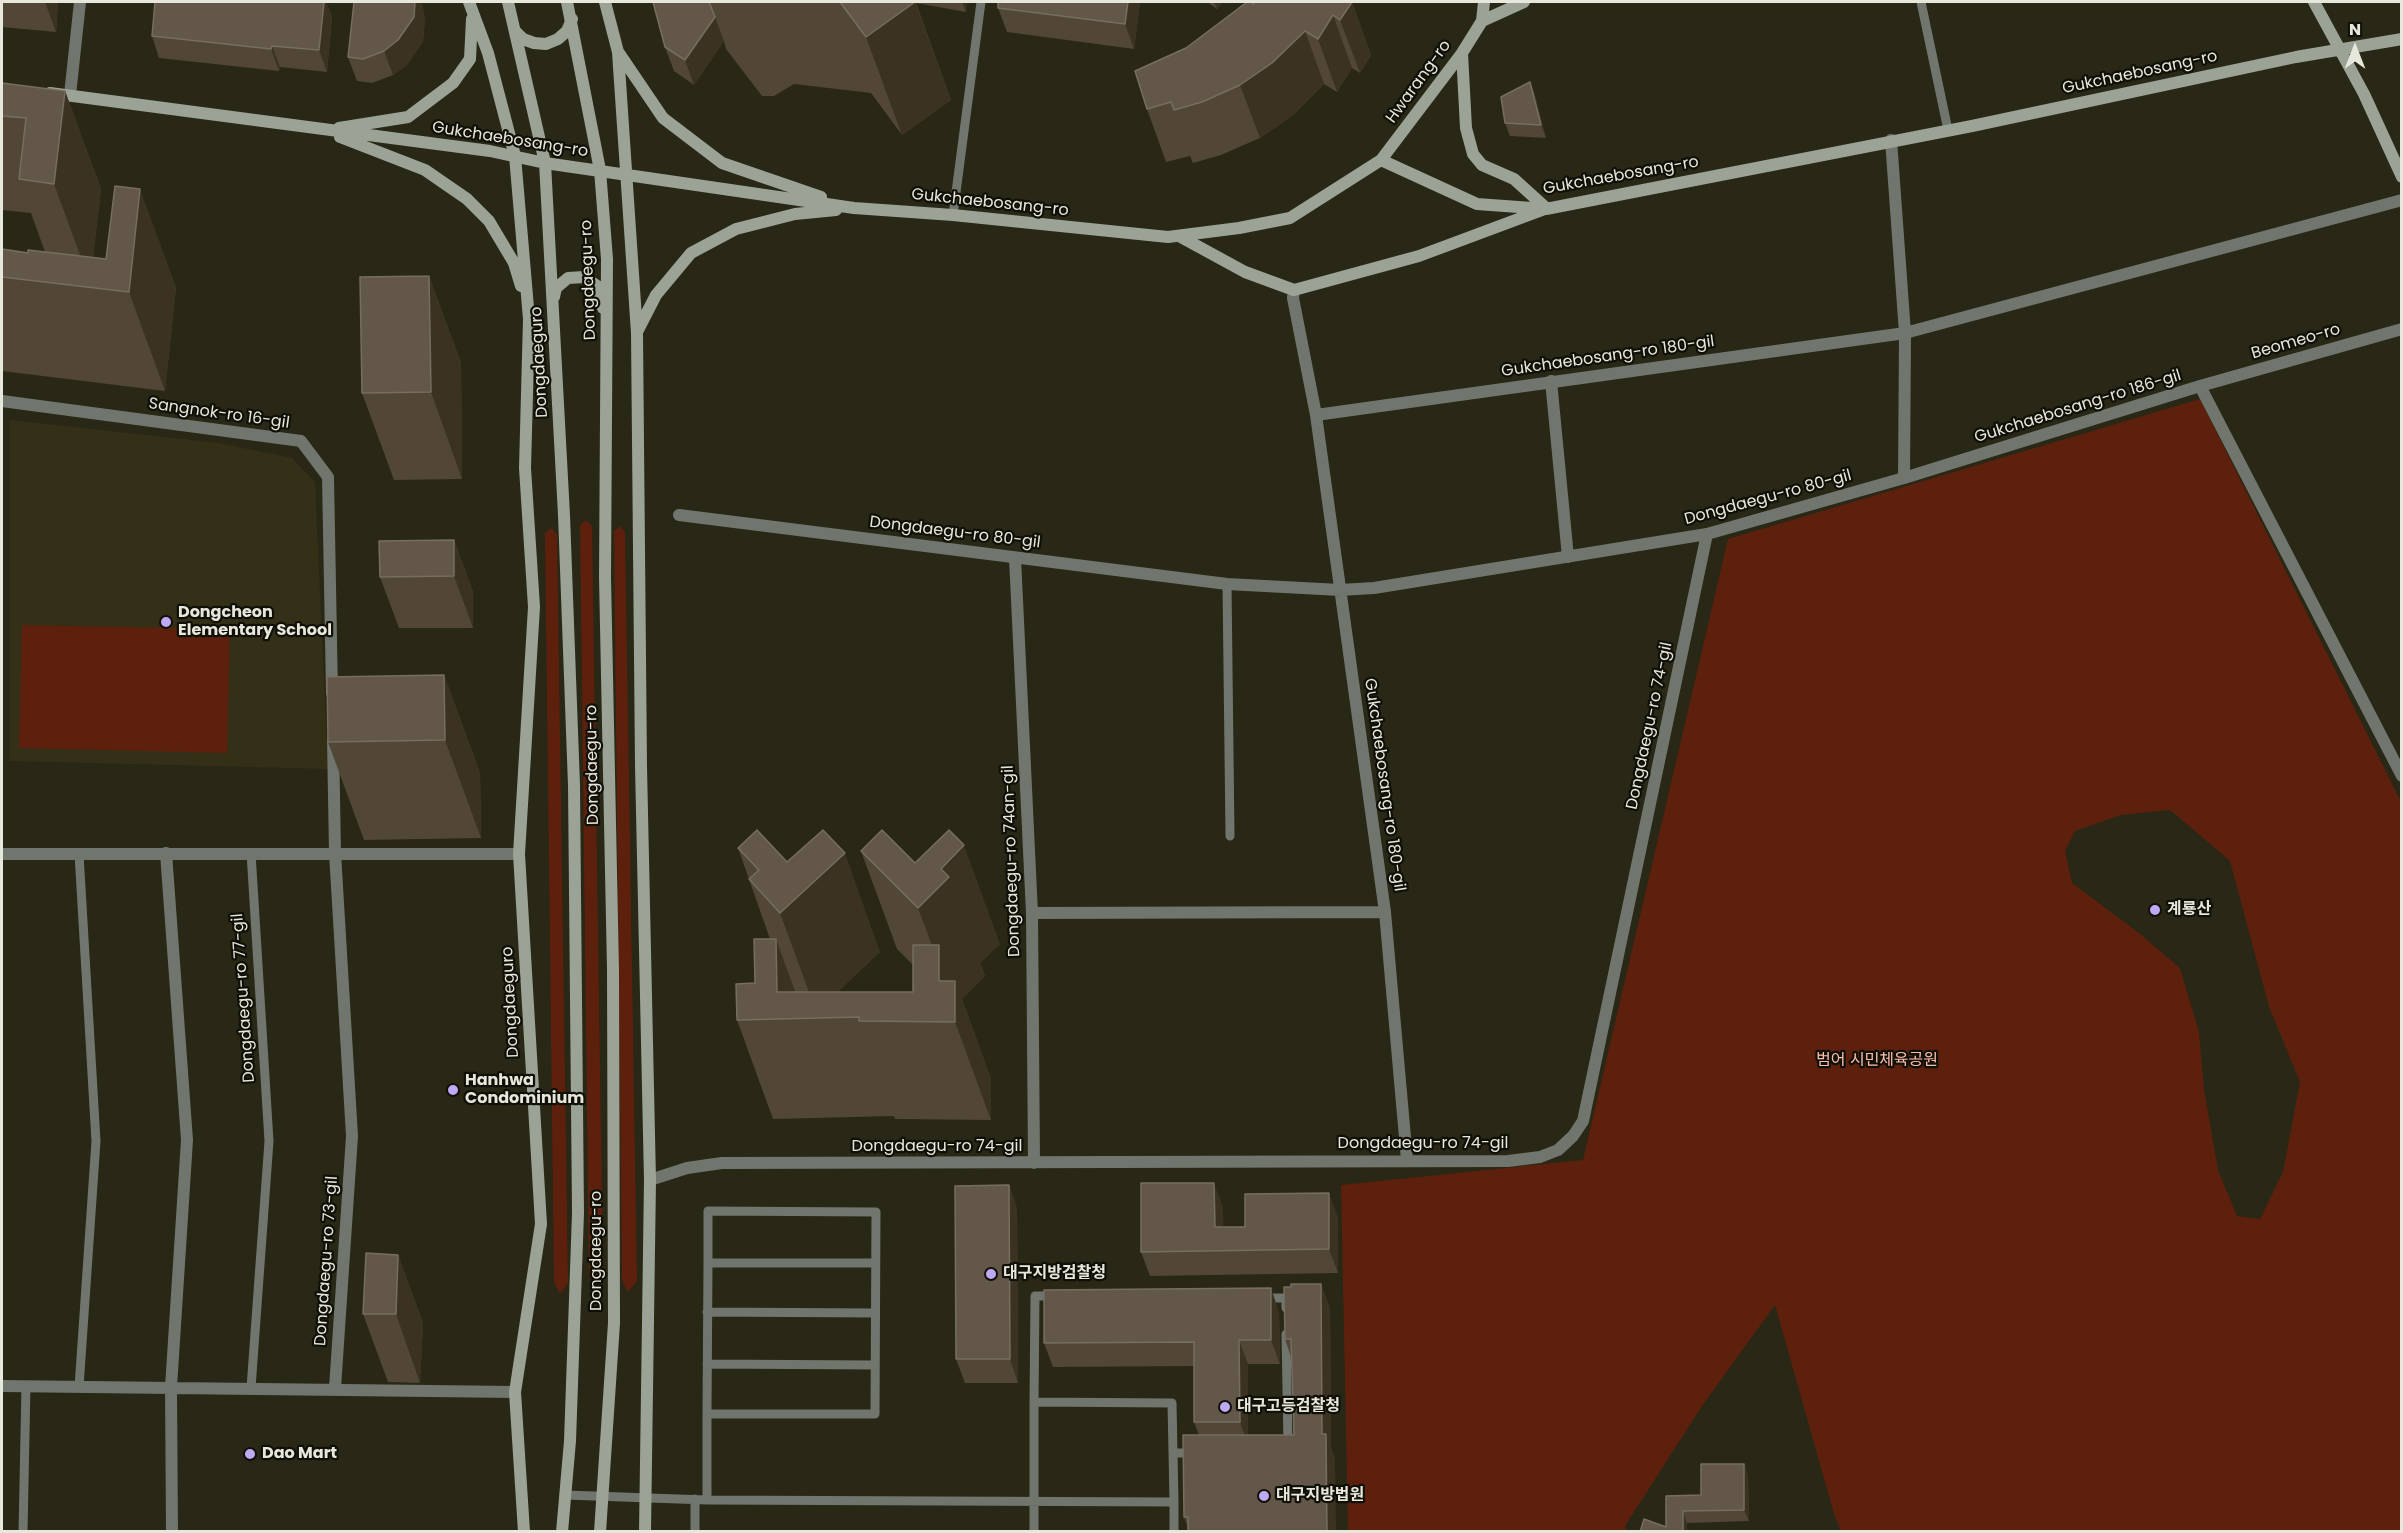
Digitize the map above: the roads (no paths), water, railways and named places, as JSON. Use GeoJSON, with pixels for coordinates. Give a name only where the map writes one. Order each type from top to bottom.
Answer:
{"type":"FeatureCollection","features":[{"type":"Feature","properties":{"kind":"main road"},"geometry":{"type":"LineString","coordinates":[[469,2],[488,54],[515,156],[529,319]]}},
{"type":"Feature","properties":{"kind":"main road"},"geometry":{"type":"LineString","coordinates":[[508,2],[545,163]]}},
{"type":"Feature","properties":{"kind":"main road","name":"Dongdaegu-ro"},"geometry":{"type":"LineString","coordinates":[[567,2],[600,170],[607,259],[605,577],[613,970],[614,1323],[600,1532]]}},
{"type":"Feature","properties":{"kind":"main road"},"geometry":{"type":"LineString","coordinates":[[605,2],[618,52],[636,333],[641,766],[650,1180],[645,1532]]}},
{"type":"Feature","properties":{"kind":"main road","name":"Hwarang-ro"},"geometry":{"type":"LineString","coordinates":[[1381,160],[1462,53],[1482,21],[1484,2]]}},
{"type":"Feature","properties":{"kind":"main road"},"geometry":{"type":"LineString","coordinates":[[1482,21],[1524,2]]}},
{"type":"Feature","properties":{"kind":"main road"},"geometry":{"type":"LineString","coordinates":[[2314,2],[2364,94],[2402,177]]}},
{"type":"Feature","properties":{"kind":"main road"},"geometry":{"type":"LineString","coordinates":[[325,130],[408,117],[453,83],[470,59],[472,15]]}},
{"type":"Feature","properties":{"kind":"main road"},"geometry":{"type":"LineString","coordinates":[[514,30],[522,39],[546,44],[558,39],[567,31],[572,19]]}},
{"type":"Feature","properties":{"kind":"main road","name":"Gukchaebosang-ro"},"geometry":{"type":"LineString","coordinates":[[36,91],[515,156],[545,163],[627,173],[854,208],[1179,236],[1290,218],[1381,160],[1478,204],[1546,208],[1948,130],[2340,49],[2402,39]]}},
{"type":"Feature","properties":{"kind":"main road"},"geometry":{"type":"LineString","coordinates":[[618,52],[663,118],[722,163],[854,208]]}},
{"type":"Feature","properties":{"kind":"main road"},"geometry":{"type":"LineString","coordinates":[[1179,236],[1245,272],[1294,290],[1419,256],[1546,208],[1514,179],[1482,165],[1473,154],[1466,128],[1462,53]]}},
{"type":"Feature","properties":{"kind":"main road"},"geometry":{"type":"LineString","coordinates":[[325,130],[425,170],[467,199],[489,221],[513,263],[529,319]]}},
{"type":"Feature","properties":{"kind":"main road","name":"Dongdaeguro"},"geometry":{"type":"LineString","coordinates":[[545,163],[553,303]]}},
{"type":"Feature","properties":{"kind":"main road"},"geometry":{"type":"LineString","coordinates":[[636,333],[656,295],[691,253],[736,229],[795,214],[854,208]]}},
{"type":"Feature","properties":{"kind":"main road"},"geometry":{"type":"LineString","coordinates":[[553,303],[556,288],[568,278],[584,277],[597,286],[608,323]]}},
{"type":"Feature","properties":{"kind":"main road","name":"Dongdaegu-ro"},"geometry":{"type":"LineString","coordinates":[[553,303],[574,785],[578,1201],[570,1440],[562,1532]]}},
{"type":"Feature","properties":{"kind":"main road","name":"Dongdaeguro"},"geometry":{"type":"LineString","coordinates":[[524,1532],[515,1392],[541,1224],[519,854],[534,607],[525,468],[529,319]]}},
{"type":"Feature","properties":{"kind":"street"},"geometry":{"type":"LineString","coordinates":[[70,95],[80,2]]}},
{"type":"Feature","properties":{"kind":"street"},"geometry":{"type":"LineString","coordinates":[[1891,140],[1905,333],[1904,478]]}},
{"type":"Feature","properties":{"kind":"street","name":"Gukchaebosang-ro 180-gil"},"geometry":{"type":"LineString","coordinates":[[1316,415],[1905,333],[2402,200]]}},
{"type":"Feature","properties":{"kind":"street","name":"Gukchaebosang-ro 180-gil"},"geometry":{"type":"LineString","coordinates":[[1294,290],[1293,298],[1316,415],[1385,912],[1407,1160]]}},
{"type":"Feature","properties":{"kind":"street","name":"Beomeo-ro"},"geometry":{"type":"LineString","coordinates":[[2200,386],[2402,329]]}},
{"type":"Feature","properties":{"kind":"street"},"geometry":{"type":"LineString","coordinates":[[1551,381],[1568,556]]}},
{"type":"Feature","properties":{"kind":"street","name":"Gukchaebosang-ro 186-gil"},"geometry":{"type":"LineString","coordinates":[[1904,478],[2200,386],[2402,776]]}},
{"type":"Feature","properties":{"kind":"street","name":"Sangnok-ro 16-gil"},"geometry":{"type":"LineString","coordinates":[[2,401],[301,441],[328,477],[335,853]]}},
{"type":"Feature","properties":{"kind":"street","name":"Dongdaegu-ro 80-gil"},"geometry":{"type":"LineString","coordinates":[[679,515],[1227,584],[1340,590],[1374,588],[1707,534],[1904,478]]}},
{"type":"Feature","properties":{"kind":"street","name":"Dongdaegu-ro 74-gil"},"geometry":{"type":"LineString","coordinates":[[650,1180],[687,1168],[723,1163],[1508,1161],[1540,1157],[1558,1150],[1574,1136],[1583,1121],[1707,534]]}},
{"type":"Feature","properties":{"kind":"street","name":"Dongdaegu-ro 74an-gil"},"geometry":{"type":"LineString","coordinates":[[1015,558],[1032,913],[1034,1163]]}},
{"type":"Feature","properties":{"kind":"street"},"geometry":{"type":"LineString","coordinates":[[166,853],[187,1140],[171,1387],[172,1532]]}},
{"type":"Feature","properties":{"kind":"street","name":"Dongdaegu-ro 73-gil"},"geometry":{"type":"LineString","coordinates":[[335,853],[352,1136],[335,1388]]}},
{"type":"Feature","properties":{"kind":"street"},"geometry":{"type":"LineString","coordinates":[[2,854],[519,854]]}},
{"type":"Feature","properties":{"kind":"street"},"geometry":{"type":"LineString","coordinates":[[1032,913],[1385,912]]}},
{"type":"Feature","properties":{"kind":"street"},"geometry":{"type":"LineString","coordinates":[[2,1386],[335,1388],[515,1392]]}},
{"type":"Feature","properties":{"kind":"lane"},"geometry":{"type":"LineString","coordinates":[[953,215],[981,2]]}},
{"type":"Feature","properties":{"kind":"lane"},"geometry":{"type":"LineString","coordinates":[[1921,2],[1948,130]]}},
{"type":"Feature","properties":{"kind":"lane"},"geometry":{"type":"LineString","coordinates":[[1227,584],[1230,836]]}},
{"type":"Feature","properties":{"kind":"lane","name":"Dongdaegu-ro 77-gil"},"geometry":{"type":"LineString","coordinates":[[251,853],[269,1141],[251,1388]]}},
{"type":"Feature","properties":{"kind":"lane"},"geometry":{"type":"LineString","coordinates":[[79,854],[96,1141],[79,1387]]}},
{"type":"Feature","properties":{"kind":"lane"},"geometry":{"type":"LineString","coordinates":[[707,1414],[875,1414],[876,1212],[708,1211],[707,1312],[707,1364],[707,1414],[707,1500]]}},
{"type":"Feature","properties":{"kind":"lane"},"geometry":{"type":"LineString","coordinates":[[708,1263],[875,1263]]}},
{"type":"Feature","properties":{"kind":"lane"},"geometry":{"type":"LineString","coordinates":[[1034,1532],[1035,1296],[1071,1296]]}},
{"type":"Feature","properties":{"kind":"lane"},"geometry":{"type":"LineString","coordinates":[[1250,1298],[1286,1298],[1288,1453],[1276,1453]]}},
{"type":"Feature","properties":{"kind":"lane"},"geometry":{"type":"LineString","coordinates":[[707,1312],[875,1313]]}},
{"type":"Feature","properties":{"kind":"lane"},"geometry":{"type":"LineString","coordinates":[[707,1364],[875,1365]]}},
{"type":"Feature","properties":{"kind":"lane"},"geometry":{"type":"LineString","coordinates":[[23,1532],[26,1386]]}},
{"type":"Feature","properties":{"kind":"lane"},"geometry":{"type":"LineString","coordinates":[[1034,1402],[1172,1403],[1174,1532]]}},
{"type":"Feature","properties":{"kind":"lane"},"geometry":{"type":"LineString","coordinates":[[1173,1453],[1207,1453]]}},
{"type":"Feature","properties":{"kind":"lane"},"geometry":{"type":"LineString","coordinates":[[565,1495],[707,1500],[1174,1502]]}},
{"type":"Feature","properties":{"kind":"lane"},"geometry":{"type":"LineString","coordinates":[[695,1499],[695,1532]]}},
{"type":"Feature","properties":{"kind":"place","name":"Dongcheon Elementary School"},"geometry":{"type":"Point","coordinates":[166,622]}},
{"type":"Feature","properties":{"kind":"place","name":"계룡산"},"geometry":{"type":"Point","coordinates":[2155,910]}},
{"type":"Feature","properties":{"kind":"place","name":"Hanhwa Condominium"},"geometry":{"type":"Point","coordinates":[453,1090]}},
{"type":"Feature","properties":{"kind":"place","name":"대구지방검찰청"},"geometry":{"type":"Point","coordinates":[991,1274]}},
{"type":"Feature","properties":{"kind":"place","name":"대구고등검찰청"},"geometry":{"type":"Point","coordinates":[1225,1407]}},
{"type":"Feature","properties":{"kind":"place","name":"Dao Mart"},"geometry":{"type":"Point","coordinates":[250,1454]}},
{"type":"Feature","properties":{"kind":"place","name":"대구지방법원"},"geometry":{"type":"Point","coordinates":[1264,1496]}},
{"type":"Feature","properties":{"kind":"park label","name":"범어 시민체육공원"},"geometry":{"type":"Point","coordinates":[1877,1061]}}]}
